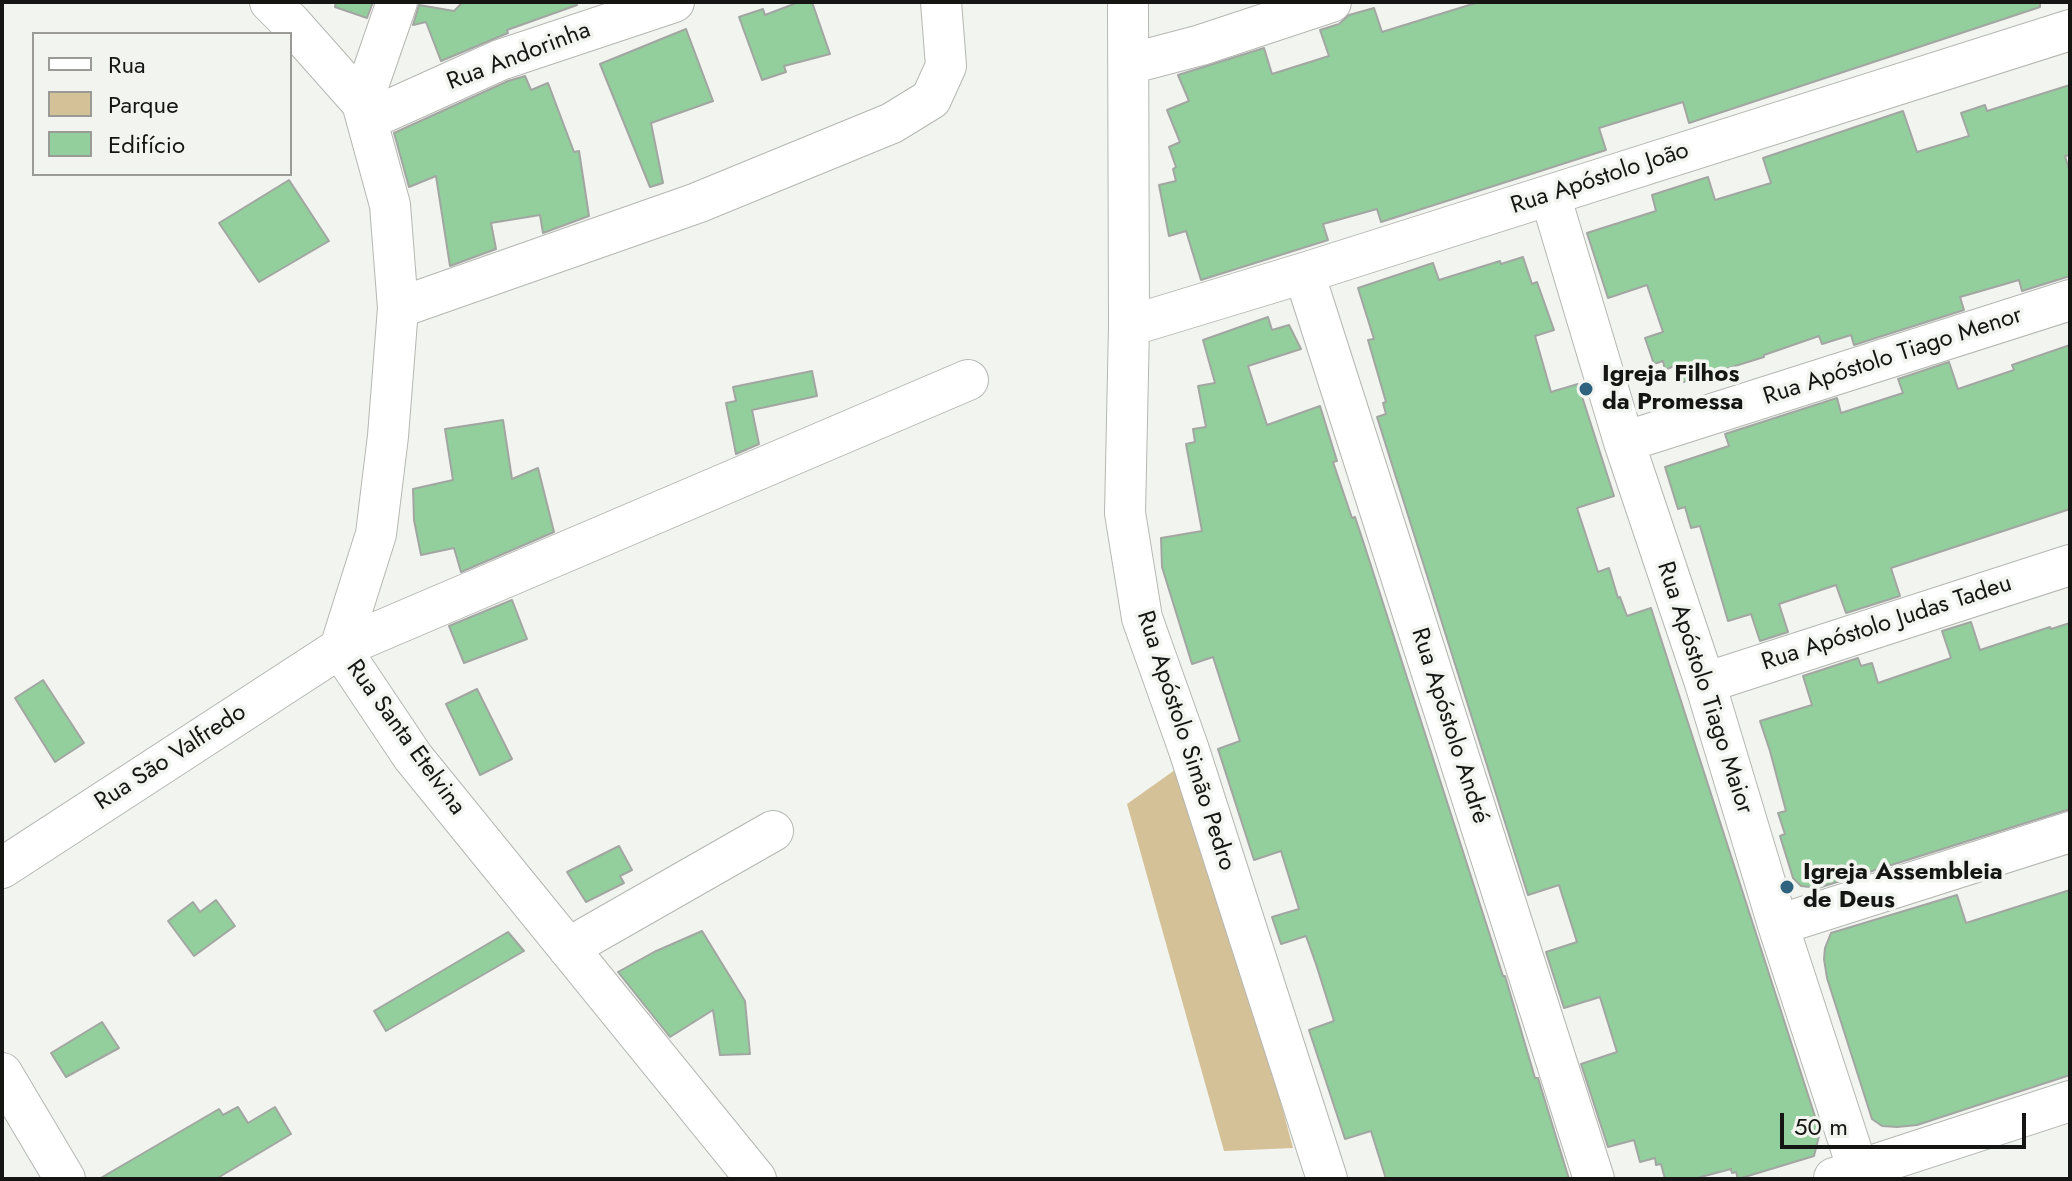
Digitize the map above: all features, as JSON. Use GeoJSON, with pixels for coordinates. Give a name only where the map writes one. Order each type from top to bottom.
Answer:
{"type":"FeatureCollection","features":[{"type":"Feature","properties":{"kind":"street","name":"Rua Santa Etelvina"},"geometry":{"type":"LineString","coordinates":[[270,2],[364,111],[390,205],[398,308],[388,436],[376,534],[340,648],[413,757],[756,1179]]}},
{"type":"Feature","properties":{"kind":"street"},"geometry":{"type":"LineString","coordinates":[[364,111],[397,2]]}},
{"type":"Feature","properties":{"kind":"street","name":"Rua Andorinha"},"geometry":{"type":"LineString","coordinates":[[364,111],[500,60],[674,2]]}},
{"type":"Feature","properties":{"kind":"street"},"geometry":{"type":"LineString","coordinates":[[398,308],[697,203],[892,123],[931,99],[946,66],[941,2]]}},
{"type":"Feature","properties":{"kind":"street","name":"Rua Apóstolo Simão Pedro"},"geometry":{"type":"LineString","coordinates":[[1128,2],[1129,326],[1125,513],[1142,618],[1189,750],[1327,1179]]}},
{"type":"Feature","properties":{"kind":"street"},"geometry":{"type":"LineString","coordinates":[[1129,64],[1201,45],[1331,2]]}},
{"type":"Feature","properties":{"kind":"street","name":"Rua Apóstolo João"},"geometry":{"type":"LineString","coordinates":[[1129,326],[2070,30]]}},
{"type":"Feature","properties":{"kind":"street","name":"Rua Apóstolo Tiago Maior"},"geometry":{"type":"LineString","coordinates":[[1550,195],[1624,442],[1705,683],[1851,1176]]}},
{"type":"Feature","properties":{"kind":"street","name":"Rua Apóstolo André"},"geometry":{"type":"LineString","coordinates":[[1304,273],[1594,1179]]}},
{"type":"Feature","properties":{"kind":"street","name":"Rua Apóstolo Tiago Menor"},"geometry":{"type":"LineString","coordinates":[[1624,442],[2070,300]]}},
{"type":"Feature","properties":{"kind":"street","name":"Rua São Valfredo"},"geometry":{"type":"LineString","coordinates":[[2,868],[340,648],[968,380]]}},
{"type":"Feature","properties":{"kind":"street","name":"Rua Apóstolo Judas Tadeu"},"geometry":{"type":"LineString","coordinates":[[1705,683],[2070,565]]}},
{"type":"Feature","properties":{"kind":"street"},"geometry":{"type":"LineString","coordinates":[[568,948],[773,831]]}},
{"type":"Feature","properties":{"kind":"street"},"geometry":{"type":"LineString","coordinates":[[1778,925],[2070,832]]}},
{"type":"Feature","properties":{"kind":"street"},"geometry":{"type":"LineString","coordinates":[[2,1073],[65,1179]]}},
{"type":"Feature","properties":{"kind":"street"},"geometry":{"type":"LineString","coordinates":[[1851,1176],[2070,1101]]}},
{"type":"Feature","properties":{"kind":"green space"},"geometry":{"type":"Polygon","coordinates":[[[1189,760],[1293,1148],[1224,1151],[1127,804],[1189,760]]]}},
{"type":"Feature","properties":{"kind":"building"},"geometry":{"type":"Polygon","coordinates":[[[336,2],[373,2],[367,18],[335,7],[336,2]]]}},
{"type":"Feature","properties":{"kind":"building"},"geometry":{"type":"Polygon","coordinates":[[[463,2],[576,2],[577,5],[507,30],[508,33],[441,61],[426,22],[413,25],[419,5],[454,11],[463,2]]]}},
{"type":"Feature","properties":{"kind":"building"},"geometry":{"type":"Polygon","coordinates":[[[799,2],[812,2],[830,54],[784,66],[786,72],[762,80],[739,17],[763,9],[765,15],[799,2]]]}},
{"type":"Feature","properties":{"kind":"building"},"geometry":{"type":"Polygon","coordinates":[[[1479,2],[2040,2],[2040,7],[1689,123],[1683,102],[1599,128],[1606,150],[1381,222],[1377,209],[1323,224],[1328,240],[1201,280],[1186,231],[1169,236],[1159,185],[1176,181],[1173,169],[1176,167],[1169,147],[1180,142],[1167,110],[1189,101],[1178,75],[1264,48],[1272,74],[1329,56],[1320,30],[1339,24],[1349,15],[1374,8],[1382,32],[1479,2]]]}},
{"type":"Feature","properties":{"kind":"building"},"geometry":{"type":"Polygon","coordinates":[[[686,29],[713,101],[651,123],[663,183],[650,187],[600,64],[686,29]]]}},
{"type":"Feature","properties":{"kind":"building"},"geometry":{"type":"Polygon","coordinates":[[[525,76],[531,90],[548,83],[574,152],[579,151],[589,216],[543,233],[540,215],[491,223],[496,249],[450,266],[436,176],[409,187],[394,133],[525,76]]]}},
{"type":"Feature","properties":{"kind":"building"},"geometry":{"type":"Polygon","coordinates":[[[2070,85],[2070,155],[2065,156],[2070,173],[2070,276],[2022,291],[2019,280],[1960,297],[1964,310],[1854,345],[1851,335],[1822,344],[1819,336],[1680,383],[1674,366],[1665,370],[1663,361],[1654,364],[1645,338],[1663,332],[1647,285],[1608,298],[1587,233],[1656,211],[1652,195],[1708,177],[1715,200],[1771,183],[1763,158],[1903,111],[1917,152],[1969,136],[1961,113],[1985,105],[1987,111],[2070,85]]]}},
{"type":"Feature","properties":{"kind":"building"},"geometry":{"type":"Polygon","coordinates":[[[289,180],[329,241],[259,282],[219,223],[289,180]]]}},
{"type":"Feature","properties":{"kind":"building"},"geometry":{"type":"Polygon","coordinates":[[[1523,257],[1532,284],[1537,282],[1554,330],[1535,336],[1551,392],[1578,384],[1614,496],[1577,508],[1598,572],[1609,568],[1627,616],[1651,608],[1820,1132],[1814,1156],[1738,1179],[1731,1169],[1693,1179],[1665,1179],[1661,1164],[1656,1165],[1655,1158],[1640,1162],[1634,1140],[1608,1147],[1581,1064],[1617,1052],[1600,997],[1564,1008],[1546,952],[1577,942],[1559,885],[1528,895],[1377,417],[1386,414],[1383,403],[1386,402],[1368,340],[1374,339],[1358,288],[1433,263],[1439,280],[1523,257]]]}},
{"type":"Feature","properties":{"kind":"building"},"geometry":{"type":"Polygon","coordinates":[[[1268,317],[1272,330],[1289,325],[1301,349],[1248,366],[1267,425],[1320,406],[1337,461],[1333,462],[1364,544],[1569,1179],[1386,1179],[1371,1131],[1345,1139],[1309,1030],[1334,1021],[1316,964],[1306,936],[1281,944],[1272,917],[1299,909],[1281,851],[1254,860],[1218,749],[1240,741],[1213,657],[1192,664],[1162,567],[1161,538],[1202,531],[1186,444],[1195,442],[1193,429],[1206,427],[1198,386],[1215,383],[1203,340],[1268,317]]]}},
{"type":"Feature","properties":{"kind":"building"},"geometry":{"type":"Polygon","coordinates":[[[2070,345],[2070,509],[1891,568],[1900,596],[1846,613],[1836,585],[1779,604],[1788,632],[1760,641],[1751,614],[1728,621],[1700,526],[1691,528],[1685,507],[1678,509],[1665,467],[1729,446],[1725,434],[1837,398],[1841,413],[1903,393],[1898,379],[1949,362],[1958,389],[2014,370],[2012,365],[2070,345]]]}},
{"type":"Feature","properties":{"kind":"building"},"geometry":{"type":"Polygon","coordinates":[[[812,371],[817,396],[752,410],[759,444],[736,454],[726,403],[736,401],[733,387],[812,371]]]}},
{"type":"Feature","properties":{"kind":"building"},"geometry":{"type":"Polygon","coordinates":[[[503,420],[512,479],[538,468],[554,532],[461,572],[454,548],[421,555],[414,520],[413,489],[453,480],[445,429],[503,420]]]}},
{"type":"Feature","properties":{"kind":"building"},"geometry":{"type":"Polygon","coordinates":[[[512,600],[527,639],[464,663],[449,626],[512,600]]]}},
{"type":"Feature","properties":{"kind":"building"},"geometry":{"type":"Polygon","coordinates":[[[1971,622],[1980,650],[2070,623],[2070,809],[1818,888],[1801,886],[1793,878],[1780,836],[1785,834],[1778,813],[1786,811],[1760,721],[1812,705],[1803,676],[1858,658],[1861,666],[1872,663],[1878,683],[1951,658],[1942,631],[1971,622]]]}},
{"type":"Feature","properties":{"kind":"building"},"geometry":{"type":"Polygon","coordinates":[[[43,680],[84,743],[55,762],[15,698],[43,680]]]}},
{"type":"Feature","properties":{"kind":"building"},"geometry":{"type":"Polygon","coordinates":[[[477,689],[512,759],[480,775],[446,704],[477,689]]]}},
{"type":"Feature","properties":{"kind":"building"},"geometry":{"type":"Polygon","coordinates":[[[619,846],[632,870],[620,876],[624,883],[586,902],[567,872],[619,846]]]}},
{"type":"Feature","properties":{"kind":"building"},"geometry":{"type":"Polygon","coordinates":[[[2070,890],[2070,1075],[1917,1125],[1882,1126],[1872,1119],[1827,978],[1824,959],[1831,933],[1957,895],[1966,923],[2070,890]]]}},
{"type":"Feature","properties":{"kind":"building"},"geometry":{"type":"Polygon","coordinates":[[[216,900],[235,926],[194,956],[168,921],[193,902],[200,912],[216,900]]]}},
{"type":"Feature","properties":{"kind":"building"},"geometry":{"type":"Polygon","coordinates":[[[702,931],[745,1001],[750,1054],[720,1055],[713,1010],[670,1037],[618,972],[702,931]]]}},
{"type":"Feature","properties":{"kind":"building"},"geometry":{"type":"Polygon","coordinates":[[[508,932],[524,951],[386,1031],[374,1011],[508,932]]]}},
{"type":"Feature","properties":{"kind":"building"},"geometry":{"type":"Polygon","coordinates":[[[102,1022],[119,1048],[66,1077],[51,1053],[102,1022]]]}},
{"type":"Feature","properties":{"kind":"building"},"geometry":{"type":"Polygon","coordinates":[[[238,1107],[248,1123],[275,1107],[291,1134],[216,1179],[99,1179],[219,1109],[223,1115],[238,1107]]]}},
{"type":"Feature","properties":{"kind":"place","name":"Igreja Filhos da Promessa"},"geometry":{"type":"Point","coordinates":[1586,389]}},
{"type":"Feature","properties":{"kind":"place","name":"Igreja Assembleia de Deus"},"geometry":{"type":"Point","coordinates":[1787,887]}}]}
